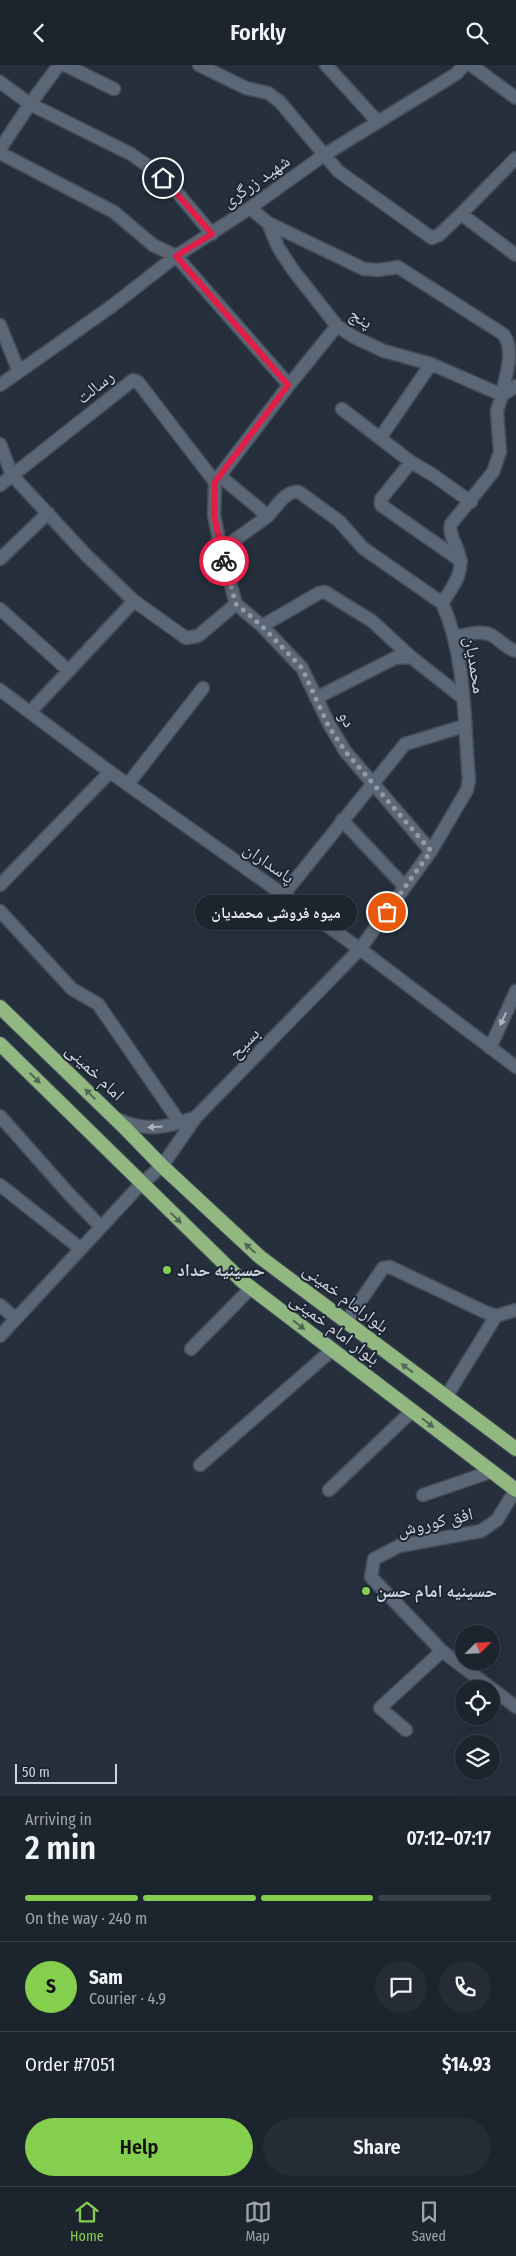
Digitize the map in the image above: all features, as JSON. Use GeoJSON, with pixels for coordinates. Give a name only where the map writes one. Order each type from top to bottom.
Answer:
{"type":"FeatureCollection","features":[{"type":"Feature","properties":{"kind":"highway","name":"امام خمینی"},"geometry":{"type":"LineString","coordinates":[[0,1007],[115,1118],[162,1167]]}},
{"type":"Feature","properties":{"kind":"highway"},"geometry":{"type":"LineString","coordinates":[[0,1044],[141,1185]]}},
{"type":"Feature","properties":{"kind":"highway","name":"بلوارامام خمینی"},"geometry":{"type":"LineString","coordinates":[[162,1167],[260,1257],[516,1449]]}},
{"type":"Feature","properties":{"kind":"highway","name":"بلوار امام خمینی"},"geometry":{"type":"LineString","coordinates":[[141,1185],[251,1288],[516,1490]]}},
{"type":"Feature","properties":{"kind":"street"},"geometry":{"type":"LineString","coordinates":[[59,65],[30,104],[0,151],[114,212],[153,245],[176,256],[288,385]]}},
{"type":"Feature","properties":{"kind":"street"},"geometry":{"type":"LineString","coordinates":[[65,65],[114,89]]}},
{"type":"Feature","properties":{"kind":"street"},"geometry":{"type":"LineString","coordinates":[[199,65],[246,88],[268,93],[280,102],[338,171],[432,238],[439,235],[515,161]]}},
{"type":"Feature","properties":{"kind":"street"},"geometry":{"type":"LineString","coordinates":[[326,65],[378,122]]}},
{"type":"Feature","properties":{"kind":"street"},"geometry":{"type":"LineString","coordinates":[[471,65],[516,98]]}},
{"type":"Feature","properties":{"kind":"street","name":"شهید زرگری"},"geometry":{"type":"LineString","coordinates":[[0,385],[112,306],[176,256],[212,234],[324,155],[378,122],[456,68]]}},
{"type":"Feature","properties":{"kind":"street"},"geometry":{"type":"LineString","coordinates":[[0,82],[30,104],[131,154],[155,171],[176,191],[212,234]]}},
{"type":"Feature","properties":{"kind":"street","name":"پنج"},"geometry":{"type":"LineString","coordinates":[[250,208],[268,223],[278,247],[293,270],[337,326],[354,337],[384,351],[430,364],[502,395]]}},
{"type":"Feature","properties":{"kind":"street"},"geometry":{"type":"LineString","coordinates":[[461,214],[516,255]]}},
{"type":"Feature","properties":{"kind":"street"},"geometry":{"type":"LineString","coordinates":[[221,550],[268,516],[288,494],[293,491],[299,491],[339,521],[363,547],[442,603],[461,571],[462,561],[450,530],[451,524],[493,472],[500,452],[496,411],[502,395],[509,353],[507,339],[503,334],[398,267],[378,270],[364,269],[268,223]]}},
{"type":"Feature","properties":{"kind":"street"},"geometry":{"type":"LineString","coordinates":[[0,325],[19,372]]}},
{"type":"Feature","properties":{"kind":"street"},"geometry":{"type":"LineString","coordinates":[[0,445],[12,475],[88,556],[134,601],[186,637],[193,638],[198,636],[236,604],[221,550],[214,515],[218,479],[288,385],[337,326]]}},
{"type":"Feature","properties":{"kind":"street"},"geometry":{"type":"LineString","coordinates":[[380,438],[430,364]]}},
{"type":"Feature","properties":{"kind":"street","name":"رسالت"},"geometry":{"type":"LineString","coordinates":[[0,485],[133,380],[138,382],[218,479]]}},
{"type":"Feature","properties":{"kind":"street"},"geometry":{"type":"LineString","coordinates":[[502,395],[516,386]]}},
{"type":"Feature","properties":{"kind":"street"},"geometry":{"type":"LineString","coordinates":[[342,409],[411,462],[433,475],[470,502]]}},
{"type":"Feature","properties":{"kind":"street"},"geometry":{"type":"LineString","coordinates":[[411,462],[381,499],[381,505],[462,561]]}},
{"type":"Feature","properties":{"kind":"street"},"geometry":{"type":"LineString","coordinates":[[218,479],[268,516]]}},
{"type":"Feature","properties":{"kind":"street"},"geometry":{"type":"LineString","coordinates":[[0,559],[48,513]]}},
{"type":"Feature","properties":{"kind":"street"},"geometry":{"type":"LineString","coordinates":[[262,626],[319,593],[326,592],[372,621],[412,657],[463,697]]}},
{"type":"Feature","properties":{"kind":"street"},"geometry":{"type":"LineString","coordinates":[[31,711],[134,601]]}},
{"type":"Feature","properties":{"kind":"street","name":"محمدیان"},"geometry":{"type":"LineString","coordinates":[[360,949],[431,851],[467,790],[469,780],[463,697],[454,637],[450,620],[442,603]]}},
{"type":"Feature","properties":{"kind":"street","name":"دو"},"geometry":{"type":"LineString","coordinates":[[236,604],[262,626],[302,668],[328,725],[345,751],[431,851]]}},
{"type":"Feature","properties":{"kind":"street"},"geometry":{"type":"LineString","coordinates":[[0,609],[69,671]]}},
{"type":"Feature","properties":{"kind":"street"},"geometry":{"type":"LineString","coordinates":[[454,637],[484,632],[492,635],[511,650],[516,651]]}},
{"type":"Feature","properties":{"kind":"street"},"geometry":{"type":"LineString","coordinates":[[316,698],[395,658],[412,657]]}},
{"type":"Feature","properties":{"kind":"street"},"geometry":{"type":"LineString","coordinates":[[128,784],[203,688]]}},
{"type":"Feature","properties":{"kind":"street","name":"پاسداران"},"geometry":{"type":"LineString","coordinates":[[0,690],[31,711],[110,772],[360,949],[516,1067]]}},
{"type":"Feature","properties":{"kind":"street"},"geometry":{"type":"LineString","coordinates":[[283,895],[405,744],[464,726]]}},
{"type":"Feature","properties":{"kind":"street"},"geometry":{"type":"LineString","coordinates":[[0,885],[110,772]]}},
{"type":"Feature","properties":{"kind":"street"},"geometry":{"type":"LineString","coordinates":[[342,820],[405,887]]}},
{"type":"Feature","properties":{"kind":"street"},"geometry":{"type":"LineString","coordinates":[[0,911],[72,989],[98,1004],[180,1123]]}},
{"type":"Feature","properties":{"kind":"street","name":"بسیح"},"geometry":{"type":"LineString","coordinates":[[0,1336],[141,1185],[162,1167],[196,1117],[360,949]]}},
{"type":"Feature","properties":{"kind":"street"},"geometry":{"type":"LineString","coordinates":[[490,1047],[516,991]]}},
{"type":"Feature","properties":{"kind":"street"},"geometry":{"type":"LineString","coordinates":[[0,1116],[69,1195],[102,1227]]}},
{"type":"Feature","properties":{"kind":"street"},"geometry":{"type":"LineString","coordinates":[[115,1118],[134,1126],[155,1127],[180,1123],[196,1117]]}},
{"type":"Feature","properties":{"kind":"street"},"geometry":{"type":"LineString","coordinates":[[0,1185],[81,1249]]}},
{"type":"Feature","properties":{"kind":"street"},"geometry":{"type":"LineString","coordinates":[[346,1322],[383,1268],[390,1267],[485,1313],[496,1316],[515,1309]]}},
{"type":"Feature","properties":{"kind":"street"},"geometry":{"type":"LineString","coordinates":[[191,1349],[251,1288]]}},
{"type":"Feature","properties":{"kind":"street"},"geometry":{"type":"LineString","coordinates":[[0,1305],[16,1319]]}},
{"type":"Feature","properties":{"kind":"street"},"geometry":{"type":"LineString","coordinates":[[446,1397],[496,1316]]}},
{"type":"Feature","properties":{"kind":"street"},"geometry":{"type":"LineString","coordinates":[[200,1465],[332,1350]]}},
{"type":"Feature","properties":{"kind":"street"},"geometry":{"type":"LineString","coordinates":[[329,1490],[412,1411]]}},
{"type":"Feature","properties":{"kind":"street"},"geometry":{"type":"LineString","coordinates":[[423,1495],[490,1472]]}},
{"type":"Feature","properties":{"kind":"street","name":"افق کوروش"},"geometry":{"type":"LineString","coordinates":[[442,1651],[371,1577],[374,1559],[399,1546],[481,1531],[497,1520],[516,1490]]}},
{"type":"Feature","properties":{"kind":"street"},"geometry":{"type":"LineString","coordinates":[[406,1730],[380,1707],[442,1651],[516,1707]]}},
{"type":"Feature","properties":{"kind":"way so far"},"geometry":{"type":"LineString","coordinates":[[224,561],[236,604],[290,653],[302,668],[328,725],[345,751],[431,851],[387,912]]}},
{"type":"Feature","properties":{"kind":"place","name":"میوه فروشی محمدیان"},"geometry":{"type":"Point","coordinates":[387,912]}},
{"type":"Feature","properties":{"kind":"place","name":"حسینیه حداد"},"geometry":{"type":"Point","coordinates":[167,1270]}},
{"type":"Feature","properties":{"kind":"place","name":"حسینیه امام حسن"},"geometry":{"type":"Point","coordinates":[366,1591]}},
{"type":"Feature","properties":{"kind":"route"},"geometry":{"type":"LineString","coordinates":[[163,178],[212,234],[176,256],[288,385],[215,482],[214,515],[224,561]]}}]}
